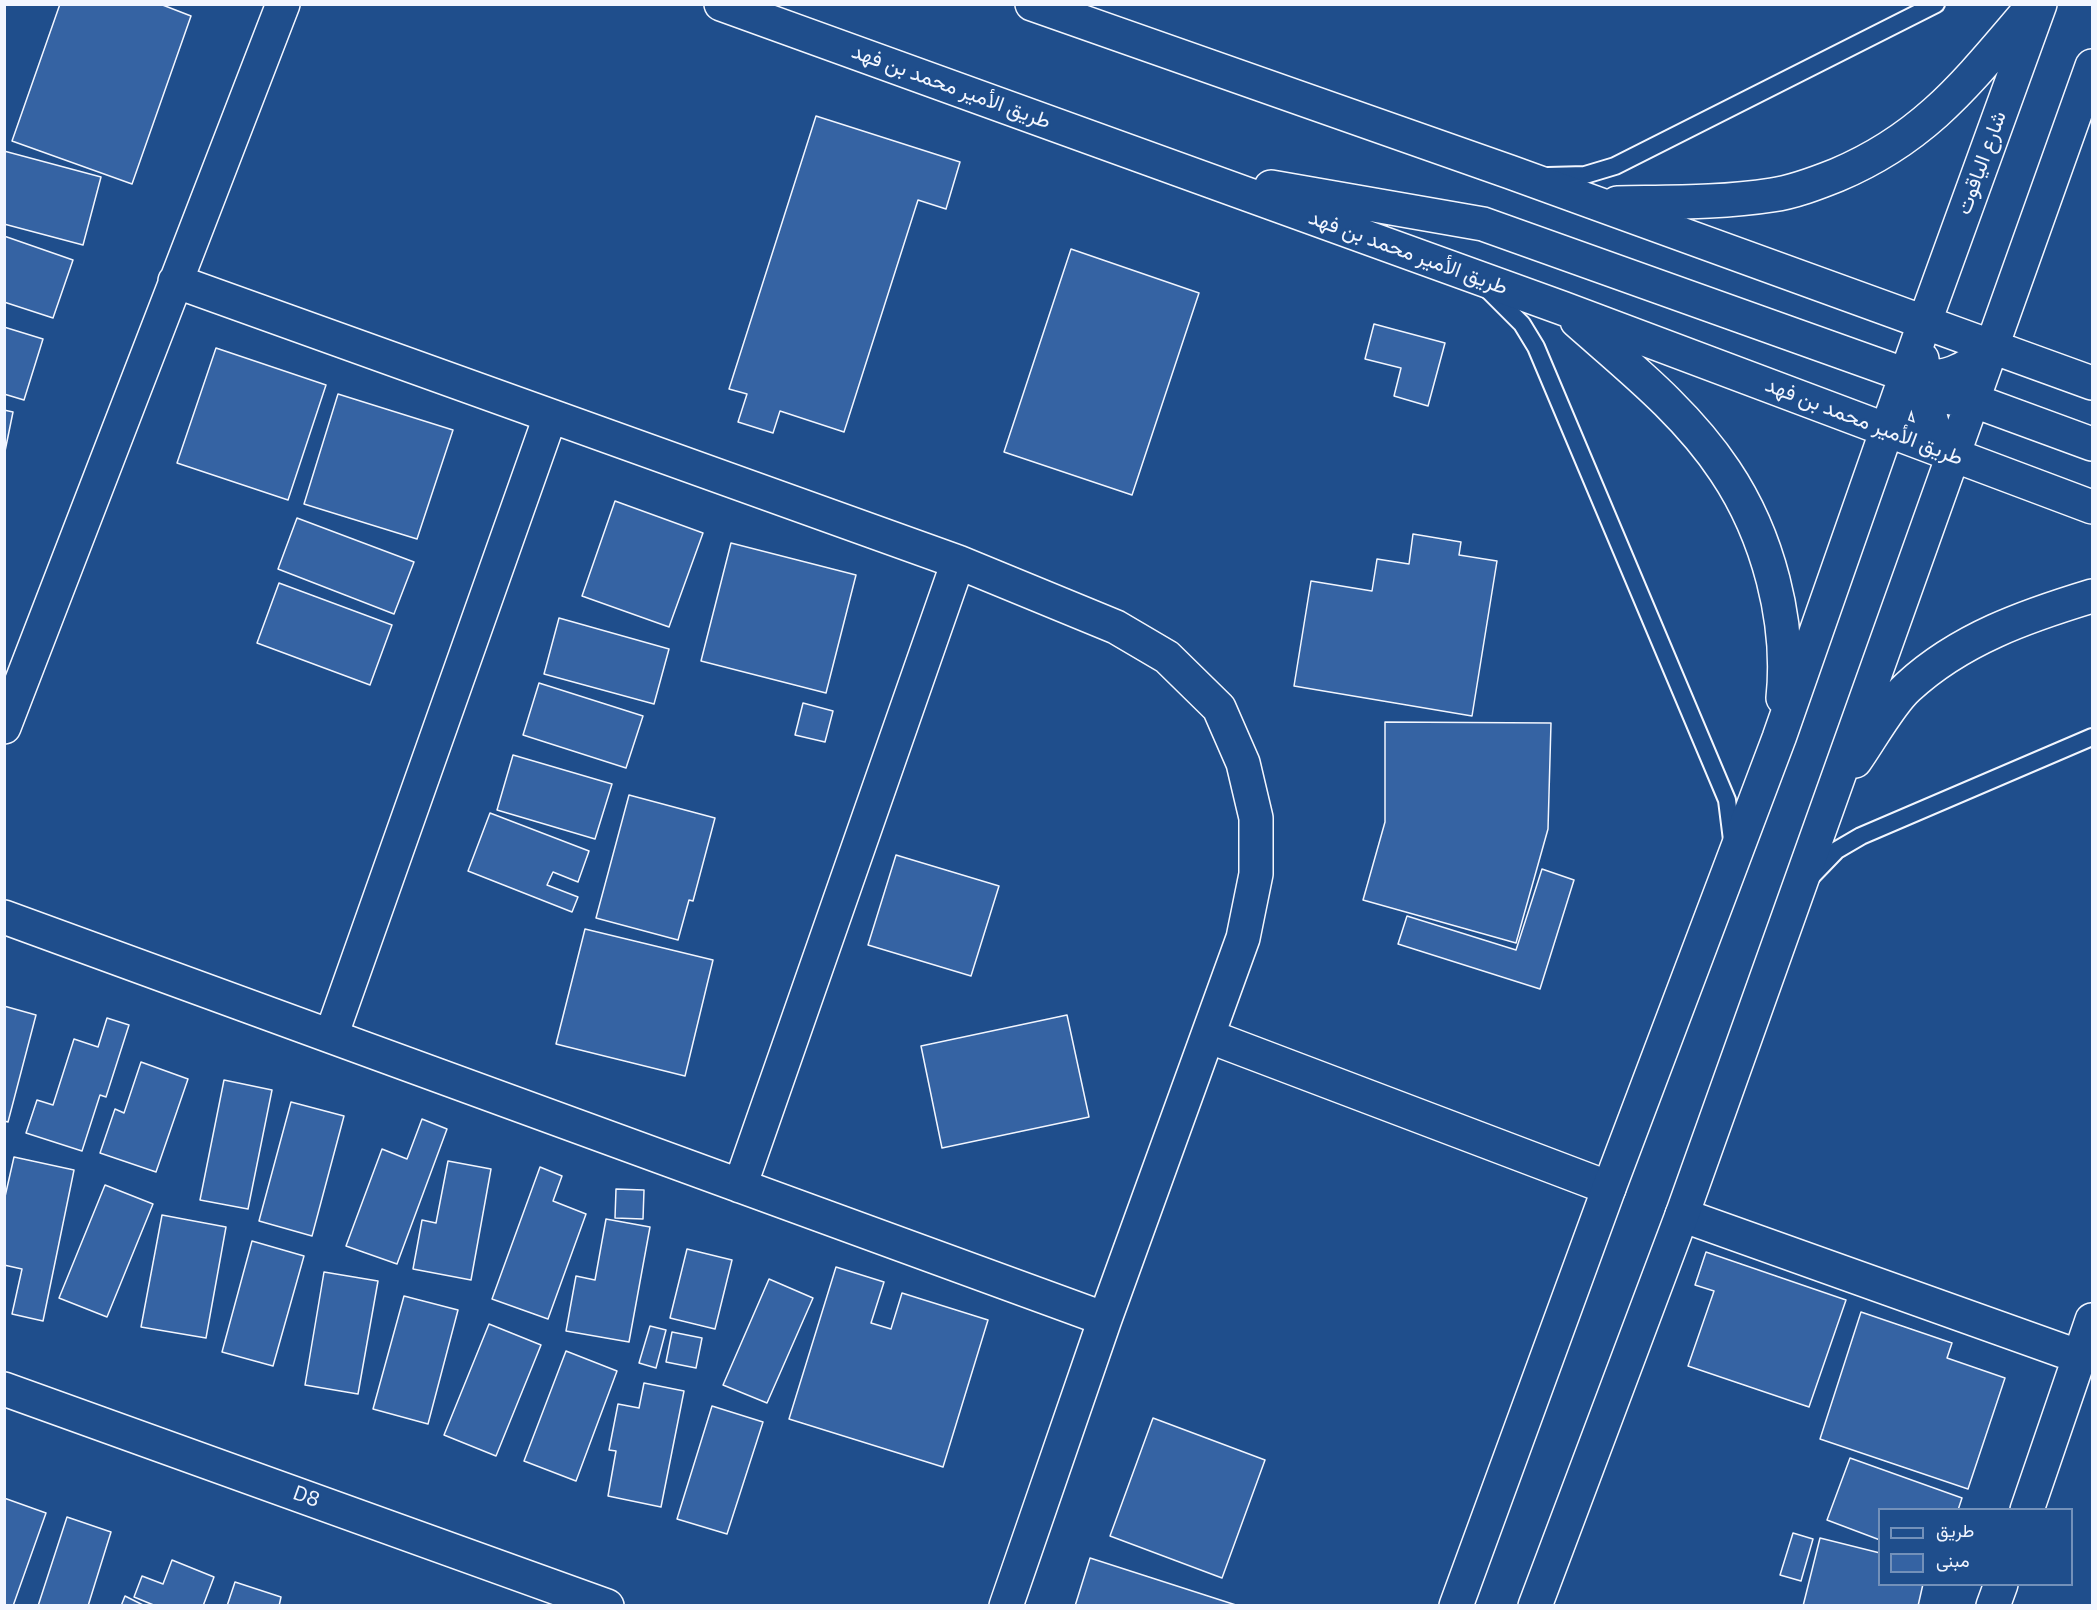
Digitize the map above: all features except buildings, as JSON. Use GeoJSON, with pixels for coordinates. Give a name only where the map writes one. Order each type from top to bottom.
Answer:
{"type":"FeatureCollection","features":[{"type":"Feature","properties":{"kind":"street"},"geometry":{"type":"LineString","coordinates":[[4,728],[284,4]]}},
{"type":"Feature","properties":{"kind":"street","name":"طريق الأمير محمد بن فهد"},"geometry":{"type":"LineString","coordinates":[[721,4],[1562,308],[2092,507]]}},
{"type":"Feature","properties":{"kind":"street"},"geometry":{"type":"LineString","coordinates":[[1032,4],[1510,172],[2092,383]]}},
{"type":"Feature","properties":{"kind":"street"},"geometry":{"type":"LineString","coordinates":[[1599,204],[1721,201],[1774,195],[1820,182],[1863,164],[1905,139],[1942,109],[2034,4]]}},
{"type":"Feature","properties":{"kind":"street","name":"شارع الياقوت"},"geometry":{"type":"LineString","coordinates":[[1937,388],[1925,321],[2040,4]]}},
{"type":"Feature","properties":{"kind":"street"},"geometry":{"type":"LineString","coordinates":[[1456,1605],[1609,1188],[1779,738],[1886,431],[1937,388],[1977,361],[1991,346],[2092,66]]}},
{"type":"Feature","properties":{"kind":"street"},"geometry":{"type":"LineString","coordinates":[[1185,172],[1483,224],[2092,444]]}},
{"type":"Feature","properties":{"kind":"street"},"geometry":{"type":"LineString","coordinates":[[175,281],[957,562],[1116,627],[1167,657],[1219,708],[1243,763],[1253,807],[1256,874],[1243,938],[1105,1319],[1006,1605]]}},
{"type":"Feature","properties":{"kind":"street"},"geometry":{"type":"LineString","coordinates":[[1562,308],[1659,394],[1692,429],[1725,471],[1750,517],[1768,566],[1780,613],[1786,670],[1779,738]]}},
{"type":"Feature","properties":{"kind":"street"},"geometry":{"type":"LineString","coordinates":[[1535,1605],[1682,1215],[1792,901],[1953,456],[1937,388]]}},
{"type":"Feature","properties":{"kind":"street"},"geometry":{"type":"LineString","coordinates":[[1937,388],[1937,442],[1953,456]]}},
{"type":"Feature","properties":{"kind":"street"},"geometry":{"type":"LineString","coordinates":[[331,1036],[550,417]]}},
{"type":"Feature","properties":{"kind":"street"},"geometry":{"type":"LineString","coordinates":[[740,1186],[957,562]]}},
{"type":"Feature","properties":{"kind":"street"},"geometry":{"type":"LineString","coordinates":[[1831,794],[1907,688],[1951,654],[1992,631],[2047,610],[2092,597]]}},
{"type":"Feature","properties":{"kind":"street"},"geometry":{"type":"LineString","coordinates":[[4,917],[1105,1319]]}},
{"type":"Feature","properties":{"kind":"street"},"geometry":{"type":"LineString","coordinates":[[1208,1036],[1609,1188]]}},
{"type":"Feature","properties":{"kind":"street"},"geometry":{"type":"LineString","coordinates":[[1682,1215],[2080,1357]]}},
{"type":"Feature","properties":{"kind":"street"},"geometry":{"type":"LineString","coordinates":[[2027,1508],[2092,1320]]}},
{"type":"Feature","properties":{"kind":"street","name":"D8"},"geometry":{"type":"LineString","coordinates":[[4,1389],[607,1605]]}},
{"type":"Feature","properties":{"kind":"street"},"geometry":{"type":"LineString","coordinates":[[1993,1605],[2000,1586]]}},
{"type":"Feature","properties":{"kind":"lane"},"geometry":{"type":"LineString","coordinates":[[1510,172],[1552,176],[1585,175],[1616,166],[1936,4]]}},
{"type":"Feature","properties":{"kind":"lane"},"geometry":{"type":"LineString","coordinates":[[1472,276],[1503,303],[1522,324],[1541,358],[1727,800],[1732,842],[1727,877]]}},
{"type":"Feature","properties":{"kind":"lane"},"geometry":{"type":"LineString","coordinates":[[1792,901],[1819,867],[1837,849],[1861,836],[2092,737]]}}]}
